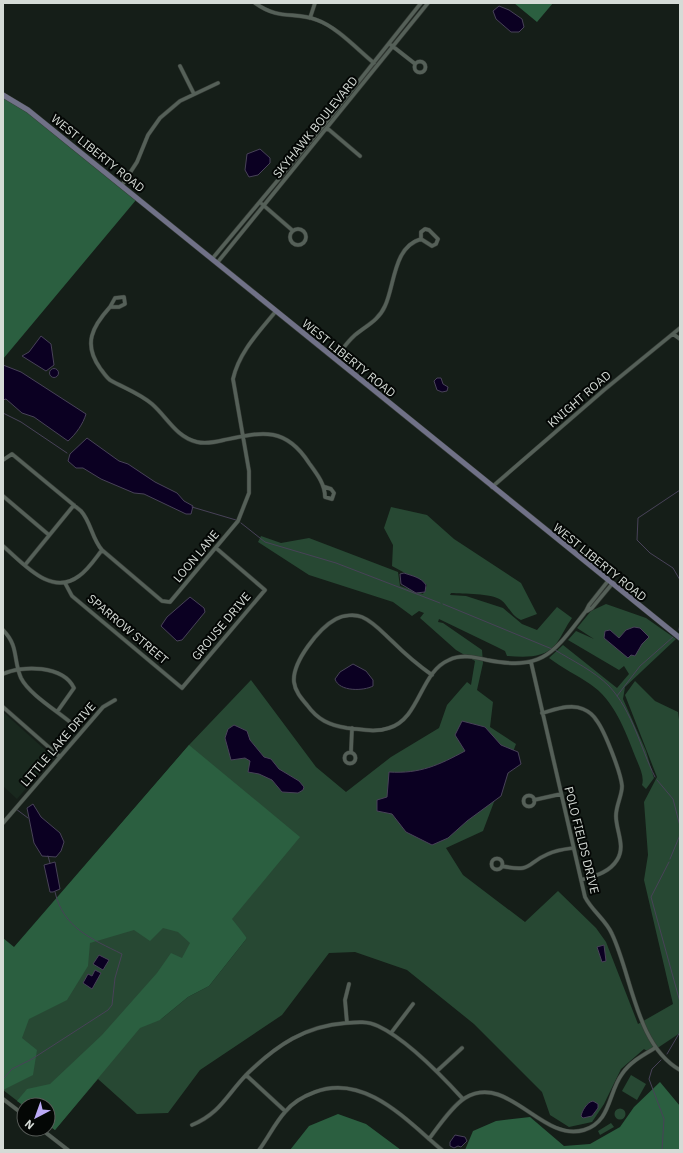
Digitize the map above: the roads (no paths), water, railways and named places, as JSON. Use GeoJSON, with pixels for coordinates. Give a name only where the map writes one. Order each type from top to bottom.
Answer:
{"type":"FeatureCollection","features":[{"type":"Feature","properties":{"kind":"main road","name":"WEST LIBERTY ROAD"},"geometry":{"type":"LineString","coordinates":[[3,95],[28,110],[492,488],[680,638]]}},
{"type":"Feature","properties":{"kind":"street"},"geometry":{"type":"LineString","coordinates":[[255,3],[278,14],[310,18],[328,25],[376,65]]}},
{"type":"Feature","properties":{"kind":"street"},"geometry":{"type":"LineString","coordinates":[[310,18],[315,3]]}},
{"type":"Feature","properties":{"kind":"street","name":"SKYHAWK BOULEVARD"},"geometry":{"type":"LineString","coordinates":[[214,261],[421,3]]}},
{"type":"Feature","properties":{"kind":"street","name":"SKYHAWK BOULEVARD"},"geometry":{"type":"LineString","coordinates":[[214,261],[264,205],[376,65],[428,3]]}},
{"type":"Feature","properties":{"kind":"street"},"geometry":{"type":"LineString","coordinates":[[389,43],[414,64]]}},
{"type":"Feature","properties":{"kind":"street"},"geometry":{"type":"LineString","coordinates":[[180,66],[194,94]]}},
{"type":"Feature","properties":{"kind":"street"},"geometry":{"type":"LineString","coordinates":[[122,186],[137,162],[153,128],[173,107],[194,94],[218,83]]}},
{"type":"Feature","properties":{"kind":"street"},"geometry":{"type":"LineString","coordinates":[[324,125],[360,156]]}},
{"type":"Feature","properties":{"kind":"street"},"geometry":{"type":"LineString","coordinates":[[260,202],[292,230]]}},
{"type":"Feature","properties":{"kind":"street"},"geometry":{"type":"LineString","coordinates":[[300,228],[305,232],[306,237],[302,244],[296,245],[293,243],[291,235],[292,230],[300,228]]}},
{"type":"Feature","properties":{"kind":"street"},"geometry":{"type":"LineString","coordinates":[[426,229],[438,239],[436,244],[432,246],[421,239],[421,232],[426,229]]}},
{"type":"Feature","properties":{"kind":"street"},"geometry":{"type":"LineString","coordinates":[[335,359],[354,336],[382,314],[398,262],[412,244],[421,239]]}},
{"type":"Feature","properties":{"kind":"street"},"geometry":{"type":"LineString","coordinates":[[110,307],[96,322],[91,340],[94,359],[108,379],[142,396],[152,404],[179,434],[198,443],[218,442],[243,436],[266,434],[284,437],[298,447],[325,487],[325,497],[332,499],[334,493],[331,489],[325,487]]}},
{"type":"Feature","properties":{"kind":"street","name":"LOON LANE"},"geometry":{"type":"LineString","coordinates":[[4,458],[12,454],[74,505],[87,517],[98,546],[162,601],[168,603],[238,521],[246,502],[250,483],[249,471],[233,379],[236,365],[244,351],[276,311]]}},
{"type":"Feature","properties":{"kind":"street","name":"KNIGHT ROAD"},"geometry":{"type":"LineString","coordinates":[[492,488],[604,390],[680,328]]}},
{"type":"Feature","properties":{"kind":"street"},"geometry":{"type":"LineString","coordinates":[[673,334],[680,339]]}},
{"type":"Feature","properties":{"kind":"street"},"geometry":{"type":"LineString","coordinates":[[3,496],[49,535]]}},
{"type":"Feature","properties":{"kind":"street"},"geometry":{"type":"LineString","coordinates":[[25,565],[74,505]]}},
{"type":"Feature","properties":{"kind":"street"},"geometry":{"type":"LineString","coordinates":[[3,546],[44,580],[65,583],[81,574],[102,550]]}},
{"type":"Feature","properties":{"kind":"street","name":"GROUSE DRIVE"},"geometry":{"type":"LineString","coordinates":[[182,688],[265,590],[216,548]]}},
{"type":"Feature","properties":{"kind":"street"},"geometry":{"type":"LineString","coordinates":[[432,675],[369,621],[353,615],[336,619],[325,627],[301,656],[296,666],[294,683],[299,696],[318,718],[333,726],[382,730],[396,725],[409,712],[432,675],[435,670],[446,660],[463,656],[508,664],[530,662],[547,655],[563,640],[586,612],[589,605],[610,582]]}},
{"type":"Feature","properties":{"kind":"street","name":"SPARROW STREET"},"geometry":{"type":"LineString","coordinates":[[65,583],[72,596],[182,688]]}},
{"type":"Feature","properties":{"kind":"street"},"geometry":{"type":"LineString","coordinates":[[3,630],[14,644],[21,678],[27,686],[70,722]]}},
{"type":"Feature","properties":{"kind":"street","name":"POLO FIELDS DRIVE"},"geometry":{"type":"LineString","coordinates":[[530,662],[585,897],[589,906],[600,917],[612,933],[641,1017],[655,1048],[666,1061],[680,1070]]}},
{"type":"Feature","properties":{"kind":"street"},"geometry":{"type":"LineString","coordinates":[[3,674],[15,669],[40,668],[62,676],[74,688],[57,712]]}},
{"type":"Feature","properties":{"kind":"street","name":"LITTLE LAKE DRIVE"},"geometry":{"type":"LineString","coordinates":[[3,823],[103,707],[115,700]]}},
{"type":"Feature","properties":{"kind":"street"},"geometry":{"type":"LineString","coordinates":[[3,706],[60,757]]}},
{"type":"Feature","properties":{"kind":"street"},"geometry":{"type":"LineString","coordinates":[[542,713],[565,707],[576,707],[584,709],[591,714],[598,722],[620,775],[622,788],[616,815],[621,836],[617,860],[610,868],[601,874],[580,880]]}},
{"type":"Feature","properties":{"kind":"street"},"geometry":{"type":"LineString","coordinates":[[351,752],[352,728]]}},
{"type":"Feature","properties":{"kind":"street"},"geometry":{"type":"LineString","coordinates":[[534,800],[561,794]]}},
{"type":"Feature","properties":{"kind":"street"},"geometry":{"type":"LineString","coordinates":[[502,866],[523,869],[531,866],[547,854],[573,848]]}},
{"type":"Feature","properties":{"kind":"street"},"geometry":{"type":"LineString","coordinates":[[347,1023],[345,1000],[349,984]]}},
{"type":"Feature","properties":{"kind":"street"},"geometry":{"type":"LineString","coordinates":[[391,1033],[413,1004]]}},
{"type":"Feature","properties":{"kind":"street"},"geometry":{"type":"LineString","coordinates":[[192,1125],[209,1117],[218,1109],[237,1084],[274,1049],[300,1033],[331,1024],[366,1022],[377,1025],[391,1033],[437,1071],[463,1098]]}},
{"type":"Feature","properties":{"kind":"street"},"geometry":{"type":"LineString","coordinates":[[437,1071],[462,1048]]}},
{"type":"Feature","properties":{"kind":"street"},"geometry":{"type":"LineString","coordinates":[[429,1139],[463,1098],[475,1093],[493,1092],[561,1129],[578,1131],[586,1130],[594,1125],[605,1114],[617,1082],[629,1065],[655,1048]]}},
{"type":"Feature","properties":{"kind":"street"},"geometry":{"type":"LineString","coordinates":[[246,1075],[285,1111]]}},
{"type":"Feature","properties":{"kind":"street"},"geometry":{"type":"LineString","coordinates":[[259,1150],[285,1111],[303,1097],[311,1093],[333,1087],[345,1087],[362,1091],[381,1100],[442,1150]]}},
{"type":"Feature","properties":{"kind":"street"},"geometry":{"type":"LineString","coordinates":[[3,1099],[16,1110]]}},
{"type":"Feature","properties":{"kind":"street"},"geometry":{"type":"LineString","coordinates":[[51,1137],[68,1150]]}},
{"type":"Feature","properties":{"kind":"waterway"},"geometry":{"type":"LineString","coordinates":[[3,413],[21,422],[67,453]]}},
{"type":"Feature","properties":{"kind":"waterway"},"geometry":{"type":"LineString","coordinates":[[680,490],[638,518],[637,540],[650,553],[673,568],[680,580]]}},
{"type":"Feature","properties":{"kind":"waterway"},"geometry":{"type":"LineString","coordinates":[[192,507],[236,520]]}},
{"type":"Feature","properties":{"kind":"waterway"},"geometry":{"type":"LineString","coordinates":[[241,523],[265,542],[336,563],[440,603]]}},
{"type":"Feature","properties":{"kind":"waterway"},"geometry":{"type":"LineString","coordinates":[[443,604],[552,649]]}},
{"type":"Feature","properties":{"kind":"waterway"},"geometry":{"type":"LineString","coordinates":[[679,630],[680,623]]}},
{"type":"Feature","properties":{"kind":"waterway"},"geometry":{"type":"LineString","coordinates":[[617,696],[640,666],[673,637]]}},
{"type":"Feature","properties":{"kind":"waterway"},"geometry":{"type":"LineString","coordinates":[[555,650],[597,676],[609,686],[617,696],[630,718],[655,777]]}},
{"type":"Feature","properties":{"kind":"waterway"},"geometry":{"type":"LineString","coordinates":[[657,780],[673,799],[680,826]]}},
{"type":"Feature","properties":{"kind":"waterway"},"geometry":{"type":"LineString","coordinates":[[16,809],[28,818]]}},
{"type":"Feature","properties":{"kind":"waterway"},"geometry":{"type":"LineString","coordinates":[[670,859],[680,835]]}},
{"type":"Feature","properties":{"kind":"waterway"},"geometry":{"type":"LineString","coordinates":[[48,856],[50,863]]}},
{"type":"Feature","properties":{"kind":"waterway"},"geometry":{"type":"LineString","coordinates":[[669,862],[651,897],[680,1002]]}},
{"type":"Feature","properties":{"kind":"waterway"},"geometry":{"type":"LineString","coordinates":[[3,1079],[12,1069],[32,1059],[108,1010],[112,1005],[115,978],[122,954],[80,931],[65,915],[55,892]]}},
{"type":"Feature","properties":{"kind":"waterway"},"geometry":{"type":"LineString","coordinates":[[667,1054],[680,1032]]}},
{"type":"Feature","properties":{"kind":"waterway"},"geometry":{"type":"LineString","coordinates":[[661,1060],[652,1069],[649,1079],[664,1119],[662,1150]]}}]}
